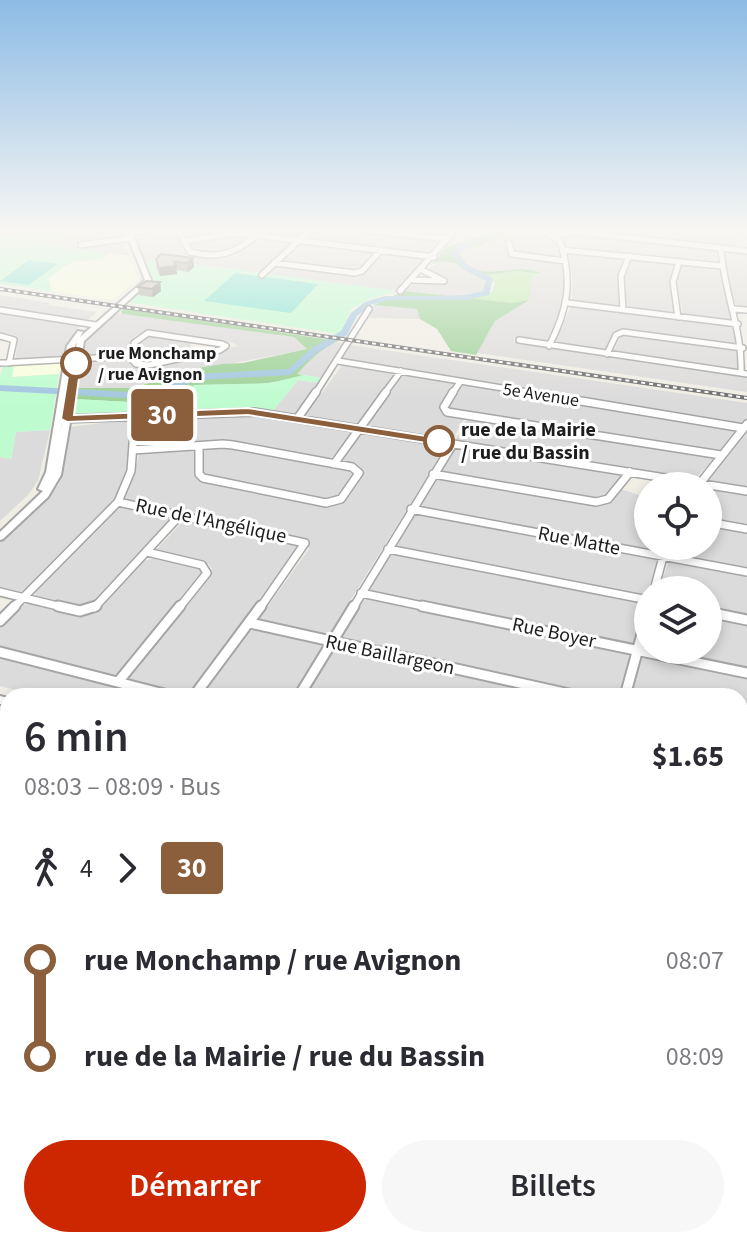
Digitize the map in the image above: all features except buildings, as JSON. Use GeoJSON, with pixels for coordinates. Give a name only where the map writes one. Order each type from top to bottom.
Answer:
{"type":"FeatureCollection","features":[{"type":"Feature","properties":{"kind":"street"},"geometry":{"type":"LineString","coordinates":[[0,529],[45,484],[50,472],[62,421],[73,341],[138,288]]}},
{"type":"Feature","properties":{"kind":"street"},"geometry":{"type":"LineString","coordinates":[[400,291],[403,288]]}},
{"type":"Feature","properties":{"kind":"street"},"geometry":{"type":"LineString","coordinates":[[549,346],[568,303],[569,288]]}},
{"type":"Feature","properties":{"kind":"street"},"geometry":{"type":"LineString","coordinates":[[622,288],[623,310]]}},
{"type":"Feature","properties":{"kind":"street"},"geometry":{"type":"LineString","coordinates":[[674,288],[678,317]]}},
{"type":"Feature","properties":{"kind":"street"},"geometry":{"type":"LineString","coordinates":[[519,340],[744,373],[743,348],[728,288]]}},
{"type":"Feature","properties":{"kind":"street"},"geometry":{"type":"LineString","coordinates":[[568,303],[738,324]]}},
{"type":"Feature","properties":{"kind":"street"},"geometry":{"type":"LineString","coordinates":[[297,419],[338,361],[369,309]]}},
{"type":"Feature","properties":{"kind":"street"},"geometry":{"type":"LineString","coordinates":[[734,309],[747,310]]}},
{"type":"Feature","properties":{"kind":"street"},"geometry":{"type":"LineString","coordinates":[[0,310],[92,324]]}},
{"type":"Feature","properties":{"kind":"street"},"geometry":{"type":"LineString","coordinates":[[607,354],[616,335],[623,332],[743,348]]}},
{"type":"Feature","properties":{"kind":"street"},"geometry":{"type":"LineString","coordinates":[[144,334],[226,346],[196,355],[145,365],[133,362],[132,356],[135,341],[144,334]]}},
{"type":"Feature","properties":{"kind":"street"},"geometry":{"type":"LineString","coordinates":[[0,336],[14,340],[9,363]]}},
{"type":"Feature","properties":{"kind":"street"},"geometry":{"type":"LineString","coordinates":[[196,355],[192,347],[198,340]]}},
{"type":"Feature","properties":{"kind":"street"},"geometry":{"type":"LineString","coordinates":[[0,363],[132,356]]}},
{"type":"Feature","properties":{"kind":"street","name":"5e Avenue"},"geometry":{"type":"LineString","coordinates":[[338,361],[745,426]]}},
{"type":"Feature","properties":{"kind":"street"},"geometry":{"type":"LineString","coordinates":[[334,464],[401,371]]}},
{"type":"Feature","properties":{"kind":"street"},"geometry":{"type":"LineString","coordinates":[[460,382],[445,410],[721,455]]}},
{"type":"Feature","properties":{"kind":"street"},"geometry":{"type":"LineString","coordinates":[[62,421],[232,411],[634,473]]}},
{"type":"Feature","properties":{"kind":"street"},"geometry":{"type":"LineString","coordinates":[[0,621],[118,502],[131,475],[135,417]]}},
{"type":"Feature","properties":{"kind":"street"},"geometry":{"type":"LineString","coordinates":[[0,537],[53,485],[59,469],[62,421]]}},
{"type":"Feature","properties":{"kind":"street"},"geometry":{"type":"LineString","coordinates":[[708,472],[745,426]]}},
{"type":"Feature","properties":{"kind":"street"},"geometry":{"type":"LineString","coordinates":[[304,688],[453,444]]}},
{"type":"Feature","properties":{"kind":"street"},"geometry":{"type":"LineString","coordinates":[[133,450],[199,446],[233,445],[355,468],[359,473],[341,499],[326,503],[203,478],[199,474],[199,446]]}},
{"type":"Feature","properties":{"kind":"street"},"geometry":{"type":"LineString","coordinates":[[433,474],[600,502],[608,499],[630,472]]}},
{"type":"Feature","properties":{"kind":"street"},"geometry":{"type":"LineString","coordinates":[[722,488],[747,491]]}},
{"type":"Feature","properties":{"kind":"street","name":"Rue de l'Angélique"},"geometry":{"type":"LineString","coordinates":[[118,502],[305,543],[200,688]]}},
{"type":"Feature","properties":{"kind":"street","name":"Rue Matte"},"geometry":{"type":"LineString","coordinates":[[411,509],[634,550]]}},
{"type":"Feature","properties":{"kind":"street"},"geometry":{"type":"LineString","coordinates":[[0,592],[80,611],[93,609],[181,514]]}},
{"type":"Feature","properties":{"kind":"street"},"geometry":{"type":"LineString","coordinates":[[722,525],[747,529]]}},
{"type":"Feature","properties":{"kind":"street"},"geometry":{"type":"LineString","coordinates":[[388,549],[634,597]]}},
{"type":"Feature","properties":{"kind":"street"},"geometry":{"type":"LineString","coordinates":[[118,682],[208,570],[202,565],[147,552]]}},
{"type":"Feature","properties":{"kind":"street","name":"Rue Matte"},"geometry":{"type":"LineString","coordinates":[[685,560],[747,572]]}},
{"type":"Feature","properties":{"kind":"street","name":"Rue Boyer"},"geometry":{"type":"LineString","coordinates":[[361,593],[634,649]]}},
{"type":"Feature","properties":{"kind":"street"},"geometry":{"type":"LineString","coordinates":[[722,615],[747,620]]}},
{"type":"Feature","properties":{"kind":"street","name":"Rue Baillargeon"},"geometry":{"type":"LineString","coordinates":[[250,623],[542,688]]}},
{"type":"Feature","properties":{"kind":"street"},"geometry":{"type":"LineString","coordinates":[[0,652],[141,688]]}},
{"type":"Feature","properties":{"kind":"street"},"geometry":{"type":"LineString","coordinates":[[627,688],[634,662]]}},
{"type":"Feature","properties":{"kind":"street","name":"Rue Boyer"},"geometry":{"type":"LineString","coordinates":[[704,664],[747,673]]}},
{"type":"Feature","properties":{"kind":"shaded area"},"geometry":{"type":"Polygon","coordinates":[[[50,288],[127,288],[113,300],[51,291],[50,288]]]}},
{"type":"Feature","properties":{"kind":"shaded area"},"geometry":{"type":"Polygon","coordinates":[[[218,288],[314,288],[291,313],[204,301],[218,288]]]}},
{"type":"Feature","properties":{"kind":"shaded area"},"geometry":{"type":"Polygon","coordinates":[[[408,288],[485,288],[484,292],[469,297],[404,291],[408,288]]]}},
{"type":"Feature","properties":{"kind":"shaded area"},"geometry":{"type":"Polygon","coordinates":[[[523,288],[567,288],[561,317],[548,342],[532,342],[520,337],[514,338],[514,342],[747,375],[747,392],[477,353],[495,321],[523,288]]]}},
{"type":"Feature","properties":{"kind":"shaded area"},"geometry":{"type":"Polygon","coordinates":[[[573,288],[619,288],[620,307],[572,301],[573,288]]]}},
{"type":"Feature","properties":{"kind":"shaded area"},"geometry":{"type":"Polygon","coordinates":[[[625,288],[672,288],[675,314],[627,308],[625,288]]]}},
{"type":"Feature","properties":{"kind":"shaded area"},"geometry":{"type":"Polygon","coordinates":[[[677,288],[724,288],[733,321],[683,315],[677,288]]]}},
{"type":"Feature","properties":{"kind":"shaded area"},"geometry":{"type":"Polygon","coordinates":[[[731,288],[747,288],[747,309],[736,305],[731,288]]]}},
{"type":"Feature","properties":{"kind":"shaded area"},"geometry":{"type":"Polygon","coordinates":[[[0,295],[97,312],[86,321],[0,309],[0,295]]]}},
{"type":"Feature","properties":{"kind":"shaded area"},"geometry":{"type":"Polygon","coordinates":[[[374,305],[417,309],[420,319],[365,318],[374,305]]]}},
{"type":"Feature","properties":{"kind":"shaded area"},"geometry":{"type":"Polygon","coordinates":[[[572,305],[734,326],[738,345],[623,331],[613,334],[605,351],[554,343],[572,305]]]}},
{"type":"Feature","properties":{"kind":"shaded area"},"geometry":{"type":"Polygon","coordinates":[[[0,311],[82,324],[68,340],[62,358],[15,360],[18,340],[0,335],[0,311]]]}},
{"type":"Feature","properties":{"kind":"shaded area"},"geometry":{"type":"Polygon","coordinates":[[[130,313],[295,337],[307,349],[162,377],[134,388],[76,388],[80,362],[86,360],[126,358],[132,366],[142,367],[238,346],[147,332],[135,336],[127,354],[81,356],[84,341],[113,314],[130,313]]]}},
{"type":"Feature","properties":{"kind":"shaded area"},"geometry":{"type":"Polygon","coordinates":[[[622,334],[738,350],[739,367],[736,370],[613,352],[622,334]]]}},
{"type":"Feature","properties":{"kind":"shaded area"},"geometry":{"type":"Polygon","coordinates":[[[144,335],[191,341],[190,353],[138,362],[137,343],[144,335]]]}},
{"type":"Feature","properties":{"kind":"shaded area"},"geometry":{"type":"Polygon","coordinates":[[[337,342],[347,344],[324,378],[296,374],[326,346],[337,342]]]}},
{"type":"Feature","properties":{"kind":"shaded area"},"geometry":{"type":"Polygon","coordinates":[[[350,345],[747,403],[747,420],[740,425],[350,362],[342,358],[350,345]]]}},
{"type":"Feature","properties":{"kind":"shaded area"},"geometry":{"type":"Polygon","coordinates":[[[62,362],[59,374],[11,377],[14,364],[62,362]]]}},
{"type":"Feature","properties":{"kind":"shaded area"},"geometry":{"type":"Polygon","coordinates":[[[343,364],[395,375],[356,425],[304,417],[343,364]]]}},
{"type":"Feature","properties":{"kind":"shaded area"},"geometry":{"type":"Polygon","coordinates":[[[403,374],[455,383],[439,410],[465,417],[451,442],[366,427],[403,374]]]}},
{"type":"Feature","properties":{"kind":"shaded area"},"geometry":{"type":"Polygon","coordinates":[[[298,380],[321,383],[295,414],[271,413],[298,380]]]}},
{"type":"Feature","properties":{"kind":"shaded area"},"geometry":{"type":"Polygon","coordinates":[[[464,384],[712,423],[738,430],[722,452],[449,411],[448,407],[459,386],[464,384]]]}},
{"type":"Feature","properties":{"kind":"shaded area"},"geometry":{"type":"Polygon","coordinates":[[[244,414],[348,430],[352,434],[329,460],[233,443],[137,445],[139,421],[143,419],[244,414]]]}},
{"type":"Feature","properties":{"kind":"shaded area"},"geometry":{"type":"Polygon","coordinates":[[[469,417],[715,458],[702,472],[643,472],[454,442],[469,417]]]}},
{"type":"Feature","properties":{"kind":"shaded area"},"geometry":{"type":"Polygon","coordinates":[[[124,420],[131,423],[128,464],[115,499],[25,591],[17,593],[0,588],[0,543],[59,484],[70,427],[124,420]]]}},
{"type":"Feature","properties":{"kind":"shaded area"},"geometry":{"type":"Polygon","coordinates":[[[747,428],[747,490],[722,485],[722,472],[713,472],[747,428]]]}},
{"type":"Feature","properties":{"kind":"shaded area"},"geometry":{"type":"Polygon","coordinates":[[[50,430],[38,481],[0,521],[0,457],[11,459],[16,432],[50,430]]]}},
{"type":"Feature","properties":{"kind":"shaded area"},"geometry":{"type":"Polygon","coordinates":[[[367,433],[445,448],[329,635],[262,623],[259,618],[309,549],[306,539],[125,499],[139,453],[192,449],[195,452],[196,476],[200,479],[330,505],[338,504],[344,501],[363,473],[341,459],[359,435],[367,433]]]}},
{"type":"Feature","properties":{"kind":"shaded area"},"geometry":{"type":"Polygon","coordinates":[[[225,446],[355,472],[338,498],[324,500],[204,475],[204,449],[225,446]]]}},
{"type":"Feature","properties":{"kind":"shaded area"},"geometry":{"type":"Polygon","coordinates":[[[453,449],[618,474],[623,478],[601,500],[440,472],[453,449]]]}},
{"type":"Feature","properties":{"kind":"shaded area"},"geometry":{"type":"Polygon","coordinates":[[[438,478],[601,504],[611,500],[621,489],[634,493],[634,548],[419,508],[432,480],[438,478]]]}},
{"type":"Feature","properties":{"kind":"shaded area"},"geometry":{"type":"Polygon","coordinates":[[[722,491],[747,495],[747,527],[722,523],[722,491]]]}},
{"type":"Feature","properties":{"kind":"shaded area"},"geometry":{"type":"Polygon","coordinates":[[[120,506],[173,519],[94,605],[79,608],[35,596],[36,590],[120,506]]]}},
{"type":"Feature","properties":{"kind":"shaded area"},"geometry":{"type":"Polygon","coordinates":[[[414,513],[634,554],[634,560],[658,561],[653,576],[634,576],[634,594],[394,547],[414,513]]]}},
{"type":"Feature","properties":{"kind":"shaded area"},"geometry":{"type":"Polygon","coordinates":[[[185,519],[299,542],[300,548],[196,688],[157,688],[133,682],[128,677],[211,574],[208,564],[156,550],[185,519]]]}},
{"type":"Feature","properties":{"kind":"shaded area"},"geometry":{"type":"Polygon","coordinates":[[[722,526],[747,530],[747,570],[696,560],[722,560],[722,526]]]}},
{"type":"Feature","properties":{"kind":"shaded area"},"geometry":{"type":"Polygon","coordinates":[[[392,552],[634,601],[634,643],[369,591],[392,552]]]}},
{"type":"Feature","properties":{"kind":"shaded area"},"geometry":{"type":"Polygon","coordinates":[[[157,557],[199,567],[203,573],[119,674],[111,676],[0,648],[0,626],[20,606],[32,603],[77,614],[92,613],[101,608],[144,561],[157,557]]]}},
{"type":"Feature","properties":{"kind":"shaded area"},"geometry":{"type":"Polygon","coordinates":[[[669,561],[747,574],[747,618],[722,613],[722,576],[663,576],[669,561]]]}},
{"type":"Feature","properties":{"kind":"shaded area"},"geometry":{"type":"Polygon","coordinates":[[[369,597],[631,652],[622,688],[557,688],[339,639],[361,601],[369,597]]]}},
{"type":"Feature","properties":{"kind":"shaded area"},"geometry":{"type":"Polygon","coordinates":[[[722,617],[747,622],[747,670],[718,664],[722,664],[722,617]]]}},
{"type":"Feature","properties":{"kind":"shaded area"},"geometry":{"type":"Polygon","coordinates":[[[254,629],[323,644],[298,688],[207,688],[248,632],[254,629]]]}},
{"type":"Feature","properties":{"kind":"shaded area"},"geometry":{"type":"Polygon","coordinates":[[[338,646],[530,688],[310,688],[333,647],[338,646]]]}},
{"type":"Feature","properties":{"kind":"shaded area"},"geometry":{"type":"Polygon","coordinates":[[[0,655],[128,688],[8,688],[0,686],[0,655]]]}},
{"type":"Feature","properties":{"kind":"shaded area"},"geometry":{"type":"Polygon","coordinates":[[[638,664],[689,664],[747,676],[747,688],[631,688],[638,664]]]}},
{"type":"Feature","properties":{"kind":"green space"},"geometry":{"type":"Polygon","coordinates":[[[143,288],[377,288],[398,291],[352,308],[340,334],[127,302],[143,288]]]}},
{"type":"Feature","properties":{"kind":"green space"},"geometry":{"type":"Polygon","coordinates":[[[493,288],[531,288],[529,300],[512,303],[469,299],[492,292],[493,288]]]}},
{"type":"Feature","properties":{"kind":"green space"},"geometry":{"type":"Polygon","coordinates":[[[404,291],[512,303],[529,300],[495,321],[476,355],[451,351],[437,329],[420,319],[417,309],[374,305],[404,291]]]}},
{"type":"Feature","properties":{"kind":"green space"},"geometry":{"type":"Polygon","coordinates":[[[123,309],[338,341],[306,364],[297,374],[303,375],[300,378],[261,384],[195,385],[166,397],[129,402],[74,399],[76,388],[134,388],[186,370],[243,363],[307,349],[294,337],[123,314],[123,309]]]}},
{"type":"Feature","properties":{"kind":"green space"},"geometry":{"type":"Polygon","coordinates":[[[14,364],[12,377],[59,374],[50,430],[16,432],[11,459],[0,457],[0,377],[3,365],[14,364]]]}},
{"type":"Feature","properties":{"kind":"green space"},"geometry":{"type":"Polygon","coordinates":[[[303,375],[324,378],[321,383],[298,380],[271,413],[72,414],[74,399],[129,402],[166,397],[195,385],[271,383],[303,375]]]}},
{"type":"Feature","properties":{"kind":"waterway"},"geometry":{"type":"LineString","coordinates":[[0,388],[128,395],[157,391],[197,377],[290,372],[315,350],[344,333],[354,315],[368,304],[404,297],[466,298],[486,293],[487,288]]}},
{"type":"Feature","properties":{"kind":"railway"},"geometry":{"type":"LineString","coordinates":[[0,289],[747,398]]}},
{"type":"Feature","properties":{"kind":"bus line","name":"30"},"geometry":{"type":"LineString","coordinates":[[76,363],[67,419],[248,411],[439,441]]}},
{"type":"Feature","properties":{"kind":"place","name":"rue Monchamp / rue Avignon"},"geometry":{"type":"Point","coordinates":[76,363]}},
{"type":"Feature","properties":{"kind":"place","name":"rue de la Mairie / rue du Bassin"},"geometry":{"type":"Point","coordinates":[439,441]}}]}
